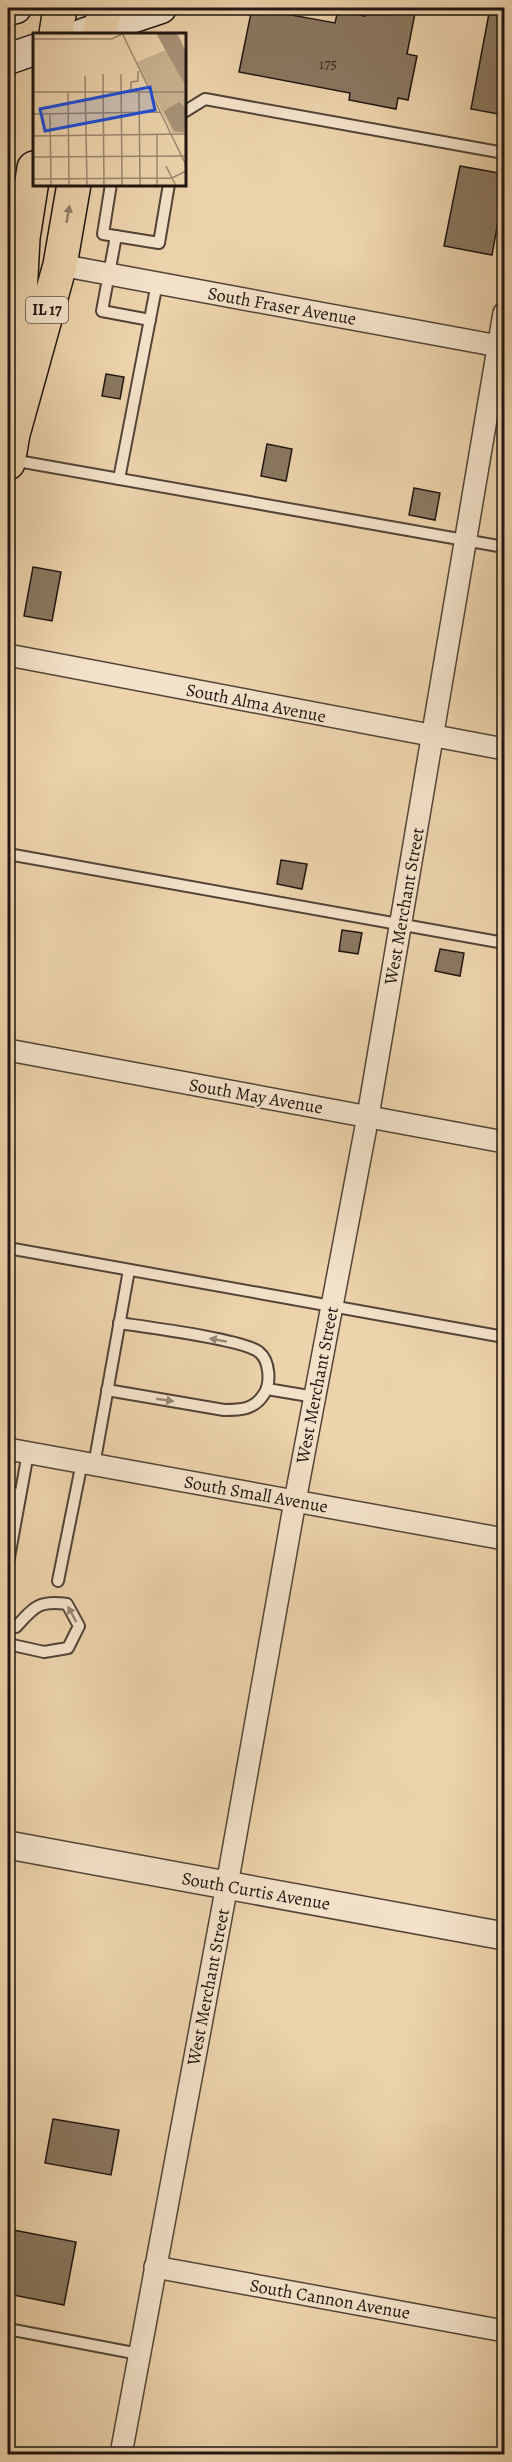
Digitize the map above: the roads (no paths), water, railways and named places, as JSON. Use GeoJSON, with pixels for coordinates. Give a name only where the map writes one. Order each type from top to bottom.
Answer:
{"type":"FeatureCollection","features":[{"type":"Feature","properties":{"kind":"main road"},"geometry":{"type":"LineString","coordinates":[[8,10],[16,8]]}},
{"type":"Feature","properties":{"kind":"main road"},"geometry":{"type":"LineString","coordinates":[[56,33],[60,8]]}},
{"type":"Feature","properties":{"kind":"main road"},"geometry":{"type":"LineString","coordinates":[[97,26],[161,8]]}},
{"type":"Feature","properties":{"kind":"main road"},"geometry":{"type":"LineString","coordinates":[[8,59],[33,50]]}},
{"type":"Feature","properties":{"kind":"main road","name":"IL 17"},"geometry":{"type":"LineString","coordinates":[[9,447],[23,238],[33,174]]}},
{"type":"Feature","properties":{"kind":"main road","name":"IL 17"},"geometry":{"type":"LineString","coordinates":[[9,447],[60,265],[74,186]]}},
{"type":"Feature","properties":{"kind":"street","name":"South Fraser Avenue"},"geometry":{"type":"LineString","coordinates":[[60,265],[501,346]]}},
{"type":"Feature","properties":{"kind":"street","name":"West Merchant Street"},"geometry":{"type":"LineString","coordinates":[[120,2454],[368,1116],[501,346],[504,313]]}},
{"type":"Feature","properties":{"kind":"street","name":"South Alma Avenue"},"geometry":{"type":"LineString","coordinates":[[8,655],[504,749]]}},
{"type":"Feature","properties":{"kind":"street","name":"South May Avenue"},"geometry":{"type":"LineString","coordinates":[[8,1050],[504,1142]]}},
{"type":"Feature","properties":{"kind":"street","name":"South Small Avenue"},"geometry":{"type":"LineString","coordinates":[[18,1451],[504,1539]]}},
{"type":"Feature","properties":{"kind":"street","name":"South Curtis Avenue"},"geometry":{"type":"LineString","coordinates":[[8,1845],[504,1936]]}},
{"type":"Feature","properties":{"kind":"street","name":"South Cannon Avenue"},"geometry":{"type":"LineString","coordinates":[[156,2267],[504,2331]]}},
{"type":"Feature","properties":{"kind":"lane"},"geometry":{"type":"LineString","coordinates":[[186,111],[205,99],[504,153]]}},
{"type":"Feature","properties":{"kind":"lane"},"geometry":{"type":"LineString","coordinates":[[111,186],[103,234],[159,243],[169,186]]}},
{"type":"Feature","properties":{"kind":"lane"},"geometry":{"type":"LineString","coordinates":[[116,236],[102,311],[150,320]]}},
{"type":"Feature","properties":{"kind":"lane"},"geometry":{"type":"LineString","coordinates":[[119,479],[157,283]]}},
{"type":"Feature","properties":{"kind":"lane"},"geometry":{"type":"LineString","coordinates":[[9,447],[119,479],[504,547]]}},
{"type":"Feature","properties":{"kind":"lane"},"geometry":{"type":"LineString","coordinates":[[8,854],[504,944]]}},
{"type":"Feature","properties":{"kind":"lane"},"geometry":{"type":"LineString","coordinates":[[8,1248],[504,1337]]}},
{"type":"Feature","properties":{"kind":"lane"},"geometry":{"type":"LineString","coordinates":[[58,1581],[107,1390],[129,1270]]}},
{"type":"Feature","properties":{"kind":"lane"},"geometry":{"type":"LineString","coordinates":[[107,1390],[224,1410],[240,1410],[249,1408],[260,1401],[267,1389],[266,1360],[258,1351],[226,1341],[119,1323]]}},
{"type":"Feature","properties":{"kind":"lane"},"geometry":{"type":"LineString","coordinates":[[267,1389],[315,1397]]}},
{"type":"Feature","properties":{"kind":"lane"},"geometry":{"type":"LineString","coordinates":[[8,1563],[20,1495],[18,1451]]}},
{"type":"Feature","properties":{"kind":"lane"},"geometry":{"type":"LineString","coordinates":[[8,1492],[20,1495]]}},
{"type":"Feature","properties":{"kind":"lane"},"geometry":{"type":"LineString","coordinates":[[8,1625],[16,1627],[34,1607],[48,1602],[67,1604],[79,1626],[68,1648],[44,1652],[8,1644]]}},
{"type":"Feature","properties":{"kind":"lane"},"geometry":{"type":"LineString","coordinates":[[8,2329],[139,2354]]}}]}
